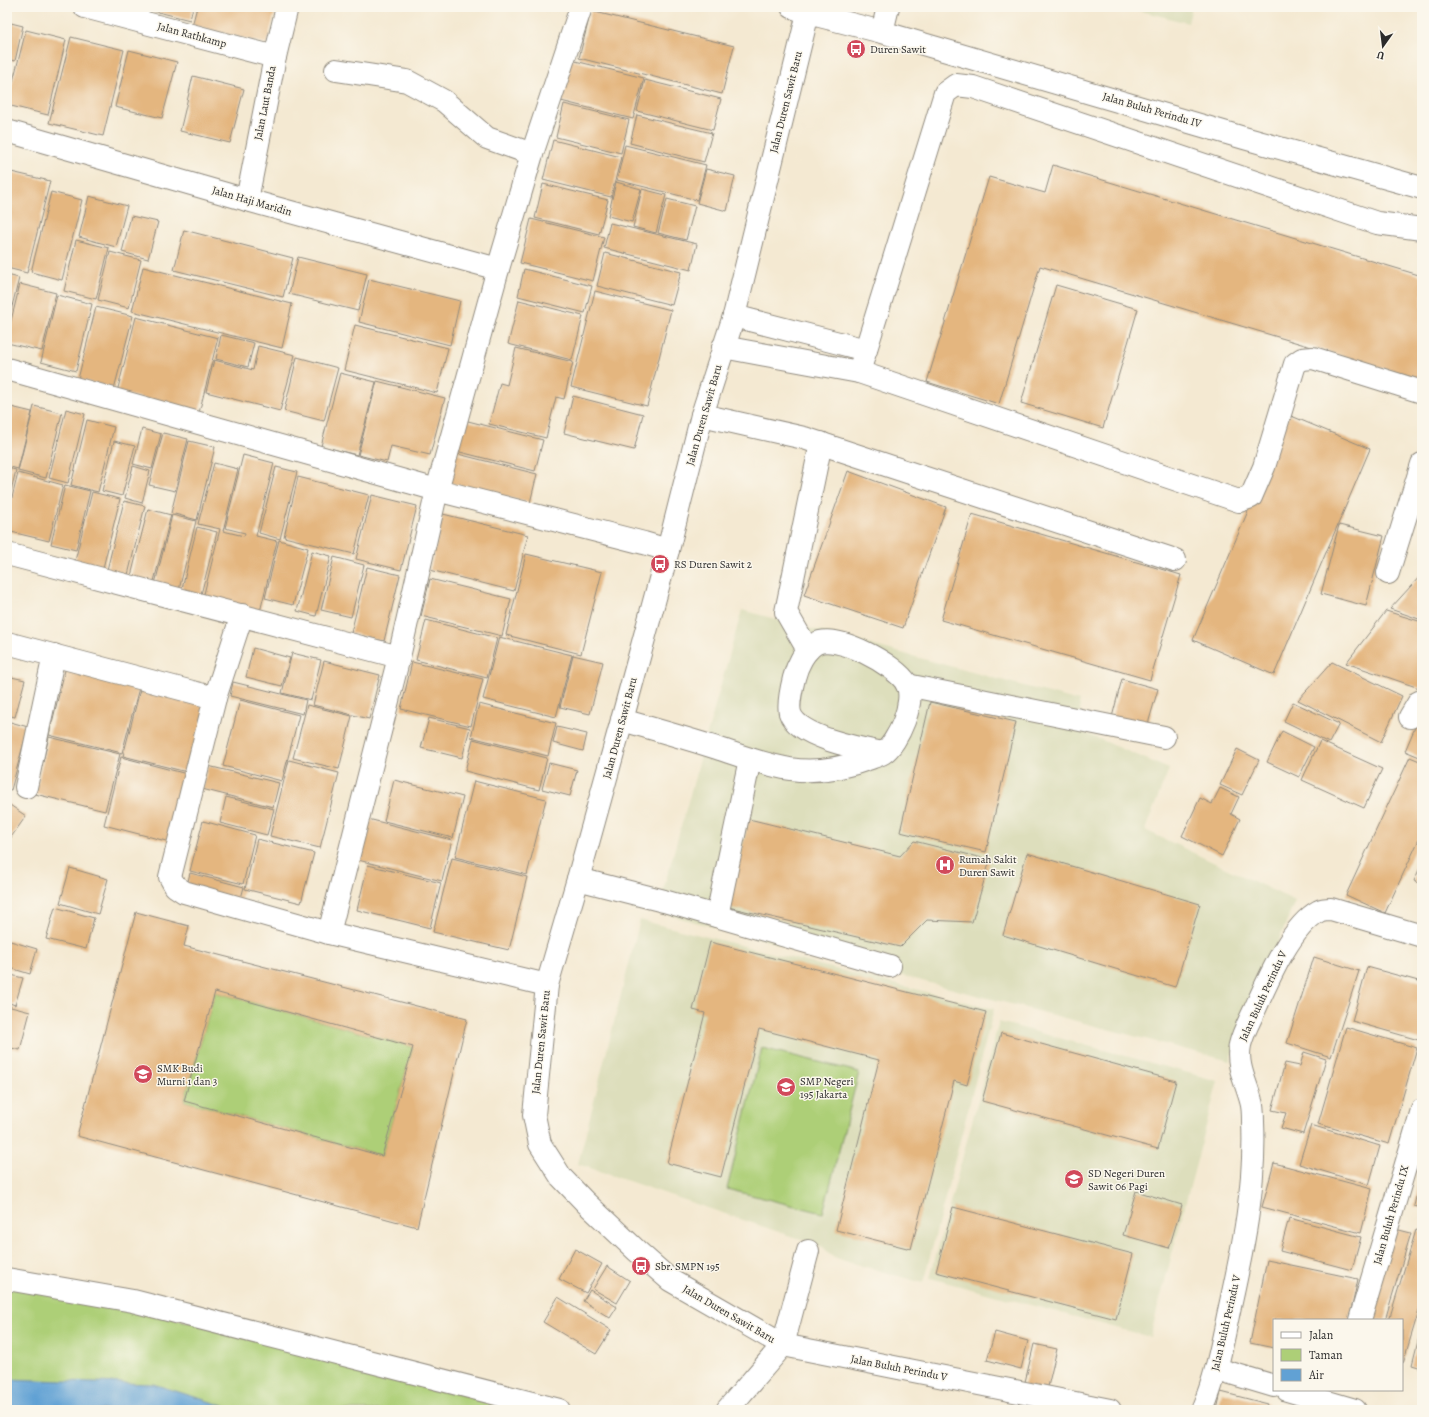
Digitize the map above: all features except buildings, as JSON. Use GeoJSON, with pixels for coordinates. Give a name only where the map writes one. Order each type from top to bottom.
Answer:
{"type":"FeatureCollection","features":[{"type":"Feature","properties":{"kind":"street","name":"Jalan Rathkamp"},"geometry":{"type":"LineString","coordinates":[[85,7],[274,57]]}},
{"type":"Feature","properties":{"kind":"street","name":"Jalan Laut Banda"},"geometry":{"type":"LineString","coordinates":[[247,200],[274,57],[287,7]]}},
{"type":"Feature","properties":{"kind":"street"},"geometry":{"type":"LineString","coordinates":[[329,933],[399,657],[437,490],[532,154],[581,7]]}},
{"type":"Feature","properties":{"kind":"street","name":"Jalan Buluh Perindu IV"},"geometry":{"type":"LineString","coordinates":[[804,9],[885,17],[1244,138],[1422,188]]}},
{"type":"Feature","properties":{"kind":"street","name":"Jalan Duren Sawit Baru"},"geometry":{"type":"LineString","coordinates":[[783,1345],[670,1280],[637,1252],[561,1177],[540,1144],[534,1114],[547,985],[622,720],[668,550],[702,416],[734,316],[804,9]]}},
{"type":"Feature","properties":{"kind":"street"},"geometry":{"type":"LineString","coordinates":[[336,70],[407,81],[444,101],[487,138],[532,154]]}},
{"type":"Feature","properties":{"kind":"street"},"geometry":{"type":"LineString","coordinates":[[859,372],[945,93],[956,85],[973,88],[1377,223],[1422,229]]}},
{"type":"Feature","properties":{"kind":"street","name":"Jalan Haji Maridin"},"geometry":{"type":"LineString","coordinates":[[7,131],[498,270]]}},
{"type":"Feature","properties":{"kind":"street"},"geometry":{"type":"LineString","coordinates":[[734,316],[866,350]]}},
{"type":"Feature","properties":{"kind":"street"},"geometry":{"type":"LineString","coordinates":[[723,347],[859,372],[1239,501],[1251,497],[1264,467],[1294,364],[1302,359],[1313,358],[1422,392]]}},
{"type":"Feature","properties":{"kind":"street"},"geometry":{"type":"LineString","coordinates":[[7,370],[437,490],[668,550]]}},
{"type":"Feature","properties":{"kind":"street"},"geometry":{"type":"LineString","coordinates":[[702,416],[822,443],[1175,560]]}},
{"type":"Feature","properties":{"kind":"street"},"geometry":{"type":"LineString","coordinates":[[808,650],[786,612],[822,443]]}},
{"type":"Feature","properties":{"kind":"street"},"geometry":{"type":"LineString","coordinates":[[1388,573],[1422,464]]}},
{"type":"Feature","properties":{"kind":"street"},"geometry":{"type":"LineString","coordinates":[[7,554],[399,657]]}},
{"type":"Feature","properties":{"kind":"street"},"geometry":{"type":"LineString","coordinates":[[242,615],[215,698],[170,877],[175,886],[184,892],[329,933],[547,985]]}},
{"type":"Feature","properties":{"kind":"street"},"geometry":{"type":"LineString","coordinates":[[7,643],[215,698]]}},
{"type":"Feature","properties":{"kind":"street"},"geometry":{"type":"LineString","coordinates":[[622,720],[750,759],[791,769],[819,770],[855,764],[883,753],[895,740],[904,723],[909,699],[907,685],[895,671],[872,655],[841,643],[817,643],[808,650],[800,662],[794,679],[790,713],[798,725],[810,732],[849,746],[883,753]]}},
{"type":"Feature","properties":{"kind":"street"},"geometry":{"type":"LineString","coordinates":[[26,787],[54,655]]}},
{"type":"Feature","properties":{"kind":"street"},"geometry":{"type":"LineString","coordinates":[[907,685],[1164,737]]}},
{"type":"Feature","properties":{"kind":"street"},"geometry":{"type":"LineString","coordinates":[[717,916],[750,759]]}},
{"type":"Feature","properties":{"kind":"street"},"geometry":{"type":"LineString","coordinates":[[578,879],[717,916],[890,966]]}},
{"type":"Feature","properties":{"kind":"street","name":"Jalan Buluh Perindu V"},"geometry":{"type":"LineString","coordinates":[[1202,1410],[1217,1369],[1243,1248],[1250,1202],[1253,1165],[1253,1122],[1251,1102],[1243,1078],[1239,1057],[1242,1037],[1264,988],[1288,944],[1301,927],[1320,910],[1331,909],[1422,936]]}},
{"type":"Feature","properties":{"kind":"street","name":"Jalan Buluh Perindu IX"},"geometry":{"type":"LineString","coordinates":[[1360,1319],[1422,1110]]}},
{"type":"Feature","properties":{"kind":"street"},"geometry":{"type":"LineString","coordinates":[[727,1410],[783,1345],[808,1251]]}},
{"type":"Feature","properties":{"kind":"street"},"geometry":{"type":"LineString","coordinates":[[7,1279],[133,1301],[534,1407],[559,1410]]}},
{"type":"Feature","properties":{"kind":"street","name":"Jalan Buluh Perindu V"},"geometry":{"type":"LineString","coordinates":[[783,1345],[1110,1410]]}},
{"type":"Feature","properties":{"kind":"street"},"geometry":{"type":"LineString","coordinates":[[1217,1369],[1273,1386]]}},
{"type":"Feature","properties":{"kind":"street"},"geometry":{"type":"LineString","coordinates":[[1293,1391],[1343,1401]]}},
{"type":"Feature","properties":{"kind":"shaded area"},"geometry":{"type":"Polygon","coordinates":[[[1125,7],[1192,7],[1188,23],[1125,7]]]}},
{"type":"Feature","properties":{"kind":"shaded area","name":"Rumah Sakit Duren Sawit"},"geometry":{"type":"Polygon","coordinates":[[[742,610],[1079,701],[1083,732],[1169,769],[1145,830],[1295,901],[1230,1061],[657,912],[742,610]]]}},
{"type":"Feature","properties":{"kind":"shaded area","name":"SMP Negeri 195 Jakarta"},"geometry":{"type":"Polygon","coordinates":[[[640,920],[994,1009],[923,1283],[834,1258],[823,1247],[578,1164],[640,920]]]}},
{"type":"Feature","properties":{"kind":"shaded area","name":"SD Negeri Duren Sawit 06 Pagi"},"geometry":{"type":"Polygon","coordinates":[[[999,1022],[1218,1081],[1150,1337],[930,1278],[999,1022]]]}},
{"type":"Feature","properties":{"kind":"green space"},"geometry":{"type":"Polygon","coordinates":[[[215,992],[413,1047],[382,1156],[184,1101],[215,992]]]}},
{"type":"Feature","properties":{"kind":"green space"},"geometry":{"type":"Polygon","coordinates":[[[762,1048],[859,1072],[823,1213],[727,1189],[762,1048]]]}},
{"type":"Feature","properties":{"kind":"green space"},"geometry":{"type":"Polygon","coordinates":[[[7,1279],[559,1410],[7,1410],[7,1279]]]}},
{"type":"Feature","properties":{"kind":"water"},"geometry":{"type":"Polygon","coordinates":[[[7,1379],[153,1384],[237,1410],[7,1410],[7,1379]]]}},
{"type":"Feature","properties":{"kind":"place","name":"Duren Sawit"},"geometry":{"type":"Point","coordinates":[856,49]}},
{"type":"Feature","properties":{"kind":"place","name":"RS Duren Sawit 2"},"geometry":{"type":"Point","coordinates":[660,564]}},
{"type":"Feature","properties":{"kind":"place","name":"Rumah Sakit Duren Sawit"},"geometry":{"type":"Point","coordinates":[945,865]}},
{"type":"Feature","properties":{"kind":"place","name":"SMK Budi Murni 1 dan 3"},"geometry":{"type":"Point","coordinates":[143,1074]}},
{"type":"Feature","properties":{"kind":"place","name":"SMP Negeri 195 Jakarta"},"geometry":{"type":"Point","coordinates":[786,1087]}},
{"type":"Feature","properties":{"kind":"place","name":"SD Negeri Duren Sawit 06 Pagi"},"geometry":{"type":"Point","coordinates":[1074,1179]}},
{"type":"Feature","properties":{"kind":"place","name":"Sbr. SMPN 195"},"geometry":{"type":"Point","coordinates":[641,1266]}}]}
